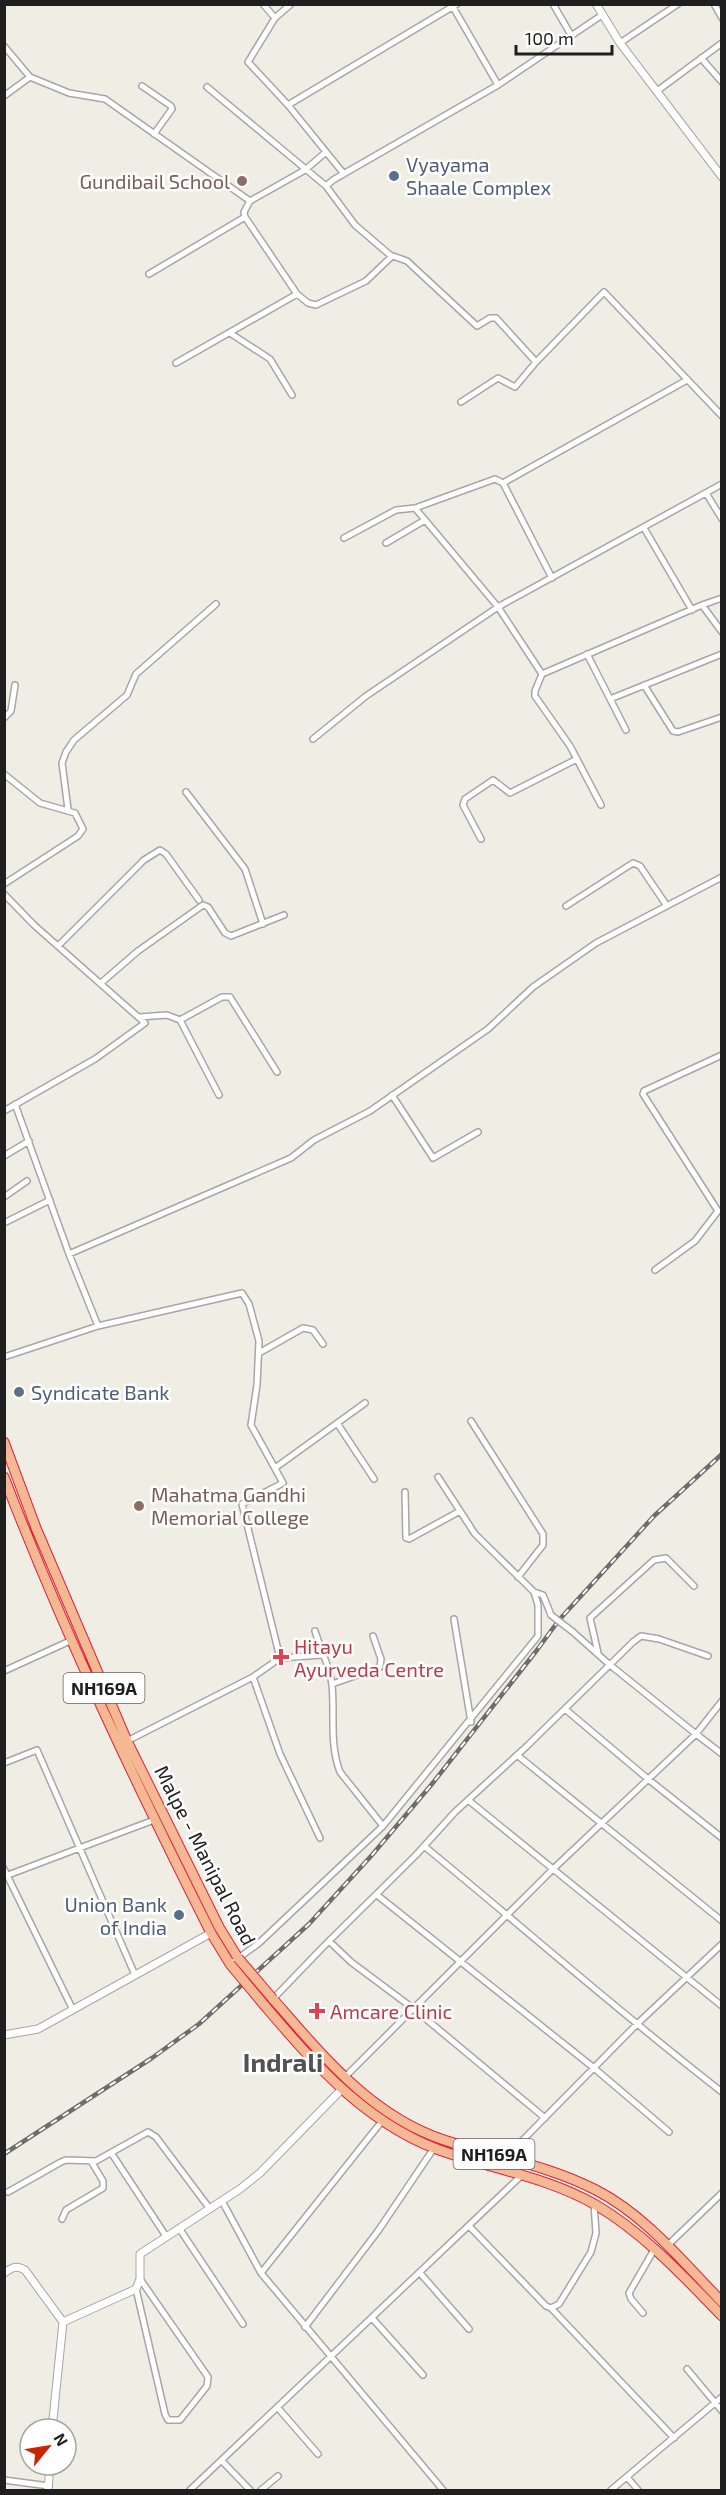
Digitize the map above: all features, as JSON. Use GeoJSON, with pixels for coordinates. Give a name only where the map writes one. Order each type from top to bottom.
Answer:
{"type":"FeatureCollection","features":[{"type":"Feature","properties":{"kind":"highway","name":"Malpe - Manipal Road"},"geometry":{"type":"LineString","coordinates":[[4,1442],[26,1502],[127,1741],[234,1961],[269,2003],[344,2078],[372,2101],[414,2126],[442,2139],[542,2168],[596,2190],[628,2210],[719,2295]]}},
{"type":"Feature","properties":{"kind":"highway","name":"Malpe - Manipal Road"},"geometry":{"type":"LineString","coordinates":[[4,1477],[72,1640],[154,1820],[211,1933]]}},
{"type":"Feature","properties":{"kind":"highway","name":"NH169A"},"geometry":{"type":"LineString","coordinates":[[211,1933],[234,1961]]}},
{"type":"Feature","properties":{"kind":"highway","name":"NH169A"},"geometry":{"type":"LineString","coordinates":[[269,2003],[322,2072],[341,2090],[382,2121],[434,2148],[523,2175],[594,2204],[655,2248],[722,2316]]}},
{"type":"Feature","properties":{"kind":"highway"},"geometry":{"type":"LineString","coordinates":[[409,2136],[414,2126]]}},
{"type":"Feature","properties":{"kind":"street"},"geometry":{"type":"LineString","coordinates":[[263,4],[275,18]]}},
{"type":"Feature","properties":{"kind":"street"},"geometry":{"type":"LineString","coordinates":[[291,4],[275,18],[248,62],[288,105],[344,174]]}},
{"type":"Feature","properties":{"kind":"street"},"geometry":{"type":"LineString","coordinates":[[440,4],[445,12]]}},
{"type":"Feature","properties":{"kind":"street"},"geometry":{"type":"LineString","coordinates":[[553,4],[571,35]]}},
{"type":"Feature","properties":{"kind":"street"},"geometry":{"type":"LineString","coordinates":[[596,4],[620,43],[722,177]]}},
{"type":"Feature","properties":{"kind":"street"},"geometry":{"type":"LineString","coordinates":[[714,4],[722,18]]}},
{"type":"Feature","properties":{"kind":"street"},"geometry":{"type":"LineString","coordinates":[[288,105],[455,5],[498,85]]}},
{"type":"Feature","properties":{"kind":"street"},"geometry":{"type":"LineString","coordinates":[[620,43],[676,5]]}},
{"type":"Feature","properties":{"kind":"street"},"geometry":{"type":"LineString","coordinates":[[326,186],[498,85],[602,15]]}},
{"type":"Feature","properties":{"kind":"street"},"geometry":{"type":"LineString","coordinates":[[657,91],[722,43]]}},
{"type":"Feature","properties":{"kind":"street"},"geometry":{"type":"LineString","coordinates":[[4,46],[30,77],[69,93],[105,99],[250,201]]}},
{"type":"Feature","properties":{"kind":"street"},"geometry":{"type":"LineString","coordinates":[[701,58],[722,82]]}},
{"type":"Feature","properties":{"kind":"street"},"geometry":{"type":"LineString","coordinates":[[4,96],[30,77]]}},
{"type":"Feature","properties":{"kind":"street"},"geometry":{"type":"LineString","coordinates":[[142,86],[172,109],[154,134]]}},
{"type":"Feature","properties":{"kind":"street"},"geometry":{"type":"LineString","coordinates":[[207,87],[326,186],[352,222],[392,256],[407,261],[477,326],[490,318],[496,318],[536,362]]}},
{"type":"Feature","properties":{"kind":"street"},"geometry":{"type":"LineString","coordinates":[[326,152],[305,170],[250,201],[244,212],[245,217],[297,294],[308,303],[316,305],[366,281],[392,256]]}},
{"type":"Feature","properties":{"kind":"street"},"geometry":{"type":"LineString","coordinates":[[149,274],[245,217]]}},
{"type":"Feature","properties":{"kind":"street"},"geometry":{"type":"LineString","coordinates":[[462,402],[498,378],[514,387],[604,292],[722,416]]}},
{"type":"Feature","properties":{"kind":"street"},"geometry":{"type":"LineString","coordinates":[[176,363],[297,294]]}},
{"type":"Feature","properties":{"kind":"street"},"geometry":{"type":"LineString","coordinates":[[230,333],[270,359],[292,395]]}},
{"type":"Feature","properties":{"kind":"street"},"geometry":{"type":"LineString","coordinates":[[503,483],[687,381]]}},
{"type":"Feature","properties":{"kind":"street"},"geometry":{"type":"LineString","coordinates":[[344,538],[396,510],[415,508],[493,479],[503,483],[552,578]]}},
{"type":"Feature","properties":{"kind":"street"},"geometry":{"type":"LineString","coordinates":[[313,739],[366,696],[498,607],[722,484]]}},
{"type":"Feature","properties":{"kind":"street"},"geometry":{"type":"LineString","coordinates":[[706,493],[722,519]]}},
{"type":"Feature","properties":{"kind":"street"},"geometry":{"type":"LineString","coordinates":[[415,508],[498,607],[542,674]]}},
{"type":"Feature","properties":{"kind":"street"},"geometry":{"type":"LineString","coordinates":[[386,543],[425,520]]}},
{"type":"Feature","properties":{"kind":"street"},"geometry":{"type":"LineString","coordinates":[[644,528],[692,610]]}},
{"type":"Feature","properties":{"kind":"street"},"geometry":{"type":"LineString","coordinates":[[601,805],[577,759],[536,696],[535,691],[542,674],[722,598]]}},
{"type":"Feature","properties":{"kind":"street"},"geometry":{"type":"LineString","coordinates":[[68,809],[62,763],[74,740],[127,695],[136,674],[216,604]]}},
{"type":"Feature","properties":{"kind":"street"},"geometry":{"type":"LineString","coordinates":[[702,605],[722,632]]}},
{"type":"Feature","properties":{"kind":"street"},"geometry":{"type":"LineString","coordinates":[[586,654],[626,730]]}},
{"type":"Feature","properties":{"kind":"street"},"geometry":{"type":"LineString","coordinates":[[610,699],[722,654]]}},
{"type":"Feature","properties":{"kind":"street"},"geometry":{"type":"LineString","coordinates":[[4,718],[11,711],[15,685]]}},
{"type":"Feature","properties":{"kind":"street"},"geometry":{"type":"LineString","coordinates":[[644,685],[673,731],[678,732],[722,717]]}},
{"type":"Feature","properties":{"kind":"street"},"geometry":{"type":"LineString","coordinates":[[481,838],[463,805],[465,799],[493,780],[510,793],[577,759]]}},
{"type":"Feature","properties":{"kind":"street"},"geometry":{"type":"LineString","coordinates":[[4,774],[34,800],[54,809],[68,809],[77,816],[82,826],[81,833],[4,884]]}},
{"type":"Feature","properties":{"kind":"street"},"geometry":{"type":"LineString","coordinates":[[186,792],[245,868],[263,924]]}},
{"type":"Feature","properties":{"kind":"street"},"geometry":{"type":"LineString","coordinates":[[58,946],[144,860],[160,850],[166,854],[199,900]]}},
{"type":"Feature","properties":{"kind":"street"},"geometry":{"type":"LineString","coordinates":[[566,906],[633,862],[640,866],[667,906]]}},
{"type":"Feature","properties":{"kind":"street"},"geometry":{"type":"LineString","coordinates":[[69,1254],[291,1158],[314,1140],[370,1111],[488,1029],[533,987],[596,943],[722,877]]}},
{"type":"Feature","properties":{"kind":"street"},"geometry":{"type":"LineString","coordinates":[[4,894],[58,946],[145,1023],[95,1059],[4,1111]]}},
{"type":"Feature","properties":{"kind":"street"},"geometry":{"type":"LineString","coordinates":[[100,983],[138,951],[203,905],[208,907],[227,935],[284,915]]}},
{"type":"Feature","properties":{"kind":"street"},"geometry":{"type":"LineString","coordinates":[[180,1020],[222,997],[230,997],[277,1072]]}},
{"type":"Feature","properties":{"kind":"street"},"geometry":{"type":"LineString","coordinates":[[139,1017],[167,1015],[180,1020],[219,1095]]}},
{"type":"Feature","properties":{"kind":"street"},"geometry":{"type":"LineString","coordinates":[[655,1270],[695,1241],[718,1211],[643,1094],[644,1091],[722,1055]]}},
{"type":"Feature","properties":{"kind":"street"},"geometry":{"type":"LineString","coordinates":[[392,1095],[433,1158],[477,1132]]}},
{"type":"Feature","properties":{"kind":"street"},"geometry":{"type":"LineString","coordinates":[[15,1104],[69,1254],[98,1326]]}},
{"type":"Feature","properties":{"kind":"street"},"geometry":{"type":"LineString","coordinates":[[4,1156],[29,1142]]}},
{"type":"Feature","properties":{"kind":"street"},"geometry":{"type":"LineString","coordinates":[[4,1197],[27,1180]]}},
{"type":"Feature","properties":{"kind":"street"},"geometry":{"type":"LineString","coordinates":[[4,1222],[50,1200]]}},
{"type":"Feature","properties":{"kind":"street"},"geometry":{"type":"LineString","coordinates":[[4,1357],[98,1326],[242,1293],[249,1304],[259,1341],[257,1385],[251,1425],[283,1483],[242,1504],[280,1658]]}},
{"type":"Feature","properties":{"kind":"street"},"geometry":{"type":"LineString","coordinates":[[259,1353],[303,1328],[313,1330],[323,1344]]}},
{"type":"Feature","properties":{"kind":"street"},"geometry":{"type":"LineString","coordinates":[[274,1468],[365,1403]]}},
{"type":"Feature","properties":{"kind":"street"},"geometry":{"type":"LineString","coordinates":[[471,1421],[543,1534],[543,1545],[518,1577]]}},
{"type":"Feature","properties":{"kind":"street"},"geometry":{"type":"LineString","coordinates":[[337,1423],[374,1479]]}},
{"type":"Feature","properties":{"kind":"street"},"geometry":{"type":"LineString","coordinates":[[438,1477],[475,1534],[534,1592],[543,1595],[551,1615],[722,1754]]}},
{"type":"Feature","properties":{"kind":"street"},"geometry":{"type":"LineString","coordinates":[[405,1492],[406,1538],[409,1539],[460,1511]]}},
{"type":"Feature","properties":{"kind":"street"},"geometry":{"type":"LineString","coordinates":[[599,1655],[590,1618],[654,1560],[666,1558],[694,1586]]}},
{"type":"Feature","properties":{"kind":"street"},"geometry":{"type":"LineString","coordinates":[[234,1961],[258,1944],[383,1826],[471,1722],[538,1636],[537,1605],[534,1592]]}},
{"type":"Feature","properties":{"kind":"street"},"geometry":{"type":"LineString","coordinates":[[58,1608],[68,1603]]}},
{"type":"Feature","properties":{"kind":"street"},"geometry":{"type":"LineString","coordinates":[[454,1619],[471,1722]]}},
{"type":"Feature","properties":{"kind":"street"},"geometry":{"type":"LineString","coordinates":[[315,1631],[332,1684],[332,1732],[340,1772],[383,1826]]}},
{"type":"Feature","properties":{"kind":"street"},"geometry":{"type":"LineString","coordinates":[[332,1684],[380,1667],[381,1659],[373,1636]]}},
{"type":"Feature","properties":{"kind":"street"},"geometry":{"type":"LineString","coordinates":[[269,2003],[468,1800],[641,1636],[659,1639],[708,1656]]}},
{"type":"Feature","properties":{"kind":"street"},"geometry":{"type":"LineString","coordinates":[[4,1671],[72,1640]]}},
{"type":"Feature","properties":{"kind":"street"},"geometry":{"type":"LineString","coordinates":[[127,1741],[253,1677],[280,1658],[322,1655]]}},
{"type":"Feature","properties":{"kind":"street"},"geometry":{"type":"LineString","coordinates":[[253,1677],[280,1754],[320,1838]]}},
{"type":"Feature","properties":{"kind":"street"},"geometry":{"type":"LineString","coordinates":[[344,2078],[553,1869],[696,1734],[722,1701]]}},
{"type":"Feature","properties":{"kind":"street"},"geometry":{"type":"LineString","coordinates":[[565,1709],[722,1838]]}},
{"type":"Feature","properties":{"kind":"street"},"geometry":{"type":"LineString","coordinates":[[4,1763],[37,1750],[135,1975]]}},
{"type":"Feature","properties":{"kind":"street"},"geometry":{"type":"LineString","coordinates":[[517,1755],[722,1921]]}},
{"type":"Feature","properties":{"kind":"street"},"geometry":{"type":"LineString","coordinates":[[468,1800],[722,2006]]}},
{"type":"Feature","properties":{"kind":"street"},"geometry":{"type":"LineString","coordinates":[[73,2010],[6,1872],[81,1848],[154,1820]]}},
{"type":"Feature","properties":{"kind":"street"},"geometry":{"type":"LineString","coordinates":[[424,1846],[636,2025],[722,2092]]}},
{"type":"Feature","properties":{"kind":"street"},"geometry":{"type":"LineString","coordinates":[[377,1895],[594,2068],[669,2132]]}},
{"type":"Feature","properties":{"kind":"street"},"geometry":{"type":"LineString","coordinates":[[4,2035],[38,2029],[211,1933]]}},
{"type":"Feature","properties":{"kind":"street"},"geometry":{"type":"LineString","coordinates":[[329,1941],[351,1962],[414,2009],[545,2118]]}},
{"type":"Feature","properties":{"kind":"street"},"geometry":{"type":"LineString","coordinates":[[510,2159],[513,2150],[636,2025],[722,1944]]}},
{"type":"Feature","properties":{"kind":"street"},"geometry":{"type":"LineString","coordinates":[[140,2279],[207,2372],[207,2386],[180,2420],[168,2420],[165,2414],[136,2289],[140,2279],[140,2254],[222,2201],[260,2173],[341,2090]]}},
{"type":"Feature","properties":{"kind":"street"},"geometry":{"type":"LineString","coordinates":[[261,2272],[382,2121]]}},
{"type":"Feature","properties":{"kind":"street"},"geometry":{"type":"LineString","coordinates":[[8,2192],[61,2162],[66,2160],[91,2162],[112,2154],[145,2133],[153,2133],[210,2208]]}},
{"type":"Feature","properties":{"kind":"street"},"geometry":{"type":"LineString","coordinates":[[305,2327],[378,2231],[434,2148]]}},
{"type":"Feature","properties":{"kind":"street"},"geometry":{"type":"LineString","coordinates":[[112,2154],[166,2236]]}},
{"type":"Feature","properties":{"kind":"street"},"geometry":{"type":"LineString","coordinates":[[62,2219],[66,2210],[103,2188],[103,2181],[91,2162]]}},
{"type":"Feature","properties":{"kind":"street"},"geometry":{"type":"LineString","coordinates":[[190,2490],[523,2175]]}},
{"type":"Feature","properties":{"kind":"street"},"geometry":{"type":"LineString","coordinates":[[667,2246],[722,2193]]}},
{"type":"Feature","properties":{"kind":"street"},"geometry":{"type":"LineString","coordinates":[[222,2201],[261,2272],[443,2490]]}},
{"type":"Feature","properties":{"kind":"street"},"geometry":{"type":"LineString","coordinates":[[551,2308],[560,2304],[591,2252],[596,2234],[594,2204]]}},
{"type":"Feature","properties":{"kind":"street"},"geometry":{"type":"LineString","coordinates":[[470,2226],[674,2438]]}},
{"type":"Feature","properties":{"kind":"street"},"geometry":{"type":"LineString","coordinates":[[179,2228],[243,2324]]}},
{"type":"Feature","properties":{"kind":"street"},"geometry":{"type":"LineString","coordinates":[[643,2313],[631,2299],[629,2293],[655,2248]]}},
{"type":"Feature","properties":{"kind":"street"},"geometry":{"type":"LineString","coordinates":[[4,2273],[12,2267],[25,2270],[63,2322],[53,2417]]}},
{"type":"Feature","properties":{"kind":"street"},"geometry":{"type":"LineString","coordinates":[[420,2273],[469,2329]]}},
{"type":"Feature","properties":{"kind":"street"},"geometry":{"type":"LineString","coordinates":[[63,2322],[136,2289]]}},
{"type":"Feature","properties":{"kind":"street"},"geometry":{"type":"LineString","coordinates":[[372,2318],[423,2375]]}},
{"type":"Feature","properties":{"kind":"street"},"geometry":{"type":"LineString","coordinates":[[687,2369],[722,2411]]}},
{"type":"Feature","properties":{"kind":"street"},"geometry":{"type":"LineString","coordinates":[[611,2490],[722,2397]]}},
{"type":"Feature","properties":{"kind":"street"},"geometry":{"type":"LineString","coordinates":[[278,2408],[318,2454]]}},
{"type":"Feature","properties":{"kind":"street"},"geometry":{"type":"LineString","coordinates":[[222,2461],[250,2490]]}},
{"type":"Feature","properties":{"kind":"street"},"geometry":{"type":"LineString","coordinates":[[261,2490],[278,2476]]}},
{"type":"Feature","properties":{"kind":"street"},"geometry":{"type":"LineString","coordinates":[[627,2477],[638,2490]]}},
{"type":"Feature","properties":{"kind":"street"},"geometry":{"type":"LineString","coordinates":[[4,2480],[49,2488]]}},
{"type":"Feature","properties":{"kind":"railway"},"geometry":{"type":"LineString","coordinates":[[4,2154],[152,2058],[199,2024],[309,1924],[432,1784],[559,1620],[654,1516],[722,1454]]}},
{"type":"Feature","properties":{"kind":"place","name":"Vyayama Shaale Complex"},"geometry":{"type":"Point","coordinates":[394,176]}},
{"type":"Feature","properties":{"kind":"place","name":"Gundibail School"},"geometry":{"type":"Point","coordinates":[242,181]}},
{"type":"Feature","properties":{"kind":"place","name":"Syndicate Bank"},"geometry":{"type":"Point","coordinates":[19,1392]}},
{"type":"Feature","properties":{"kind":"place","name":"Mahatma Gandhi Memorial College"},"geometry":{"type":"Point","coordinates":[139,1506]}},
{"type":"Feature","properties":{"kind":"place","name":"Hitayu Ayurveda Centre"},"geometry":{"type":"Point","coordinates":[281,1657]}},
{"type":"Feature","properties":{"kind":"place","name":"Union Bank of India"},"geometry":{"type":"Point","coordinates":[179,1915]}},
{"type":"Feature","properties":{"kind":"place","name":"Amcare Clinic"},"geometry":{"type":"Point","coordinates":[317,2011]}},
{"type":"Feature","properties":{"kind":"district","name":"Indrali"},"geometry":{"type":"Point","coordinates":[283,2061]}}]}
